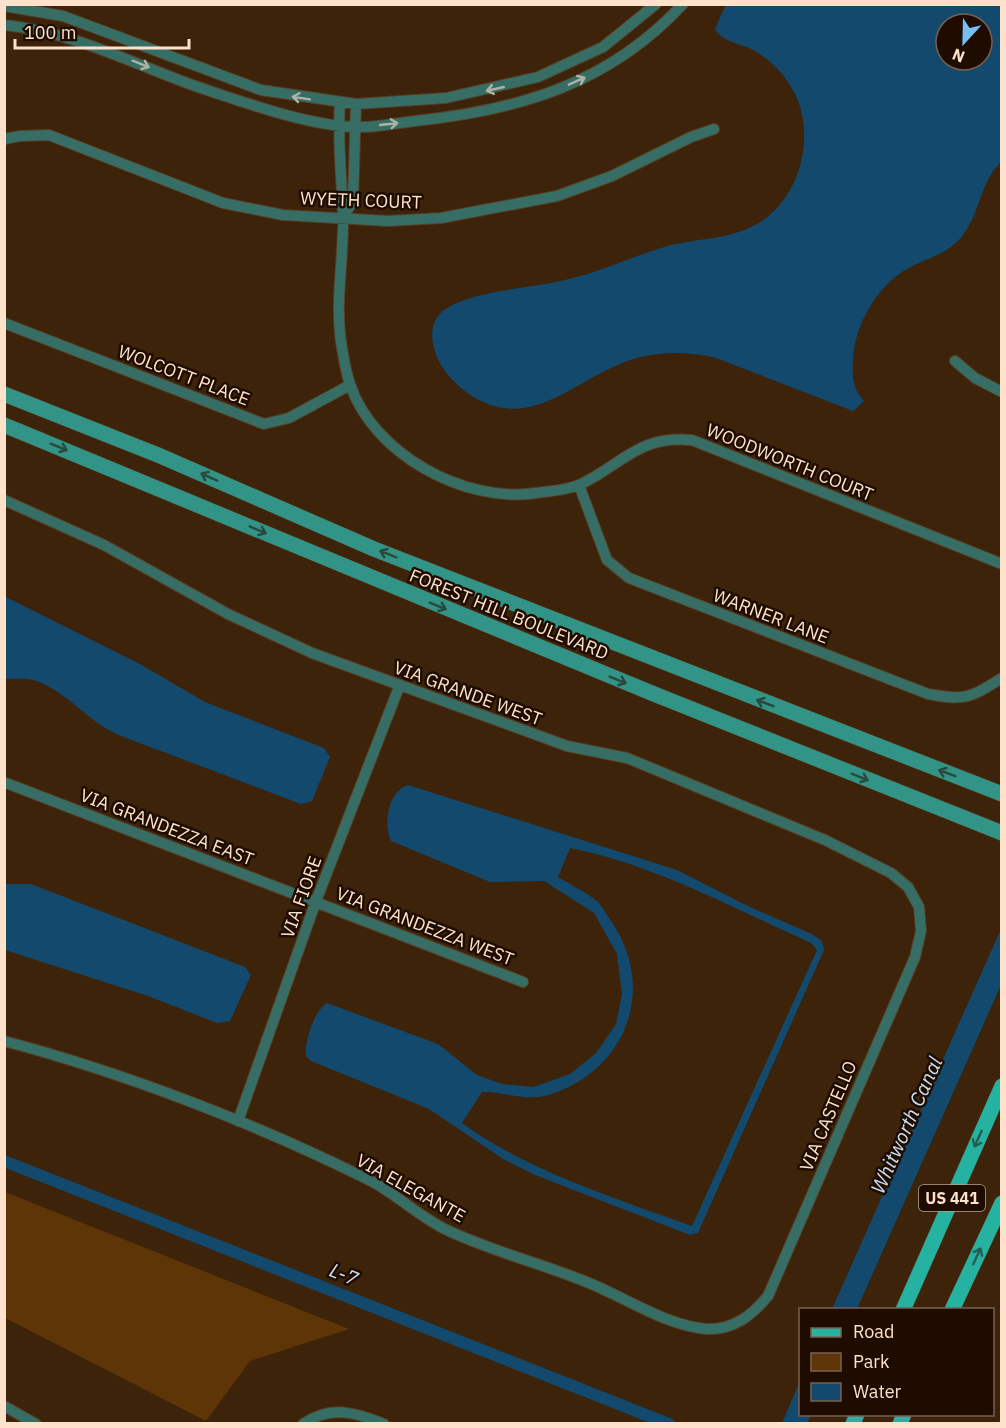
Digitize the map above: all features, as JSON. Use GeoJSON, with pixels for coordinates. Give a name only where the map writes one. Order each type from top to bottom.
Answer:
{"type":"FeatureCollection","features":[{"type":"Feature","properties":{"kind":"main road","name":"FOREST HILL BOULEVARD"},"geometry":{"type":"LineString","coordinates":[[4,394],[158,455],[384,553],[1002,794]]}},
{"type":"Feature","properties":{"kind":"main road","name":"FOREST HILL BOULEVARD"},"geometry":{"type":"LineString","coordinates":[[4,425],[654,694],[1002,833]]}},
{"type":"Feature","properties":{"kind":"main road","name":"US 441"},"geometry":{"type":"LineString","coordinates":[[904,1308],[1002,1086]]}},
{"type":"Feature","properties":{"kind":"main road","name":"US 441"},"geometry":{"type":"LineString","coordinates":[[953,1308],[1002,1203]]}},
{"type":"Feature","properties":{"kind":"street"},"geometry":{"type":"LineString","coordinates":[[4,6],[63,16],[261,90],[356,104],[446,98],[538,77],[603,47],[656,4]]}},
{"type":"Feature","properties":{"kind":"street"},"geometry":{"type":"LineString","coordinates":[[4,25],[34,28],[88,43],[198,87],[298,117],[356,128],[463,116],[537,99],[610,66],[665,23],[682,4]]}},
{"type":"Feature","properties":{"kind":"street","name":"WOODWORTH COURT"},"geometry":{"type":"LineString","coordinates":[[340,103],[338,124],[343,218],[339,309],[341,346],[350,385],[367,417],[396,448],[426,471],[460,485],[496,494],[534,494],[579,485],[648,443],[670,438],[692,440],[1002,564]]}},
{"type":"Feature","properties":{"kind":"street","name":"WOODWORTH COURT"},"geometry":{"type":"LineString","coordinates":[[343,218],[353,201],[356,104]]}},
{"type":"Feature","properties":{"kind":"street","name":"WYETH COURT"},"geometry":{"type":"LineString","coordinates":[[4,139],[49,135],[223,203],[284,214],[388,221],[441,218],[557,196],[612,176],[691,137],[714,129]]}},
{"type":"Feature","properties":{"kind":"street","name":"WOLCOTT PLACE"},"geometry":{"type":"LineString","coordinates":[[4,323],[264,424],[289,418],[350,385]]}},
{"type":"Feature","properties":{"kind":"street"},"geometry":{"type":"LineString","coordinates":[[956,361],[975,378],[1002,392]]}},
{"type":"Feature","properties":{"kind":"street","name":"WARNER LANE"},"geometry":{"type":"LineString","coordinates":[[579,485],[607,560],[629,578],[928,694],[957,699],[980,692],[1002,678]]}},
{"type":"Feature","properties":{"kind":"street","name":"VIA GRANDE WEST"},"geometry":{"type":"LineString","coordinates":[[4,500],[104,545],[228,614],[312,653],[399,687],[567,746],[627,758],[825,840],[891,873],[908,887],[919,907]]}},
{"type":"Feature","properties":{"kind":"street","name":"VIA FIORE"},"geometry":{"type":"LineString","coordinates":[[238,1121],[316,901],[399,687]]}},
{"type":"Feature","properties":{"kind":"street","name":"VIA GRANDEZZA EAST"},"geometry":{"type":"LineString","coordinates":[[6,783],[316,901]]}},
{"type":"Feature","properties":{"kind":"street","name":"VIA GRANDEZZA WEST"},"geometry":{"type":"LineString","coordinates":[[316,901],[523,982]]}},
{"type":"Feature","properties":{"kind":"street","name":"VIA CASTELLO"},"geometry":{"type":"LineString","coordinates":[[736,1324],[754,1313],[768,1296],[778,1274],[915,957],[921,931],[919,907]]}},
{"type":"Feature","properties":{"kind":"street","name":"VIA ELEGANTE"},"geometry":{"type":"LineString","coordinates":[[4,1041],[62,1056],[238,1121],[370,1181],[447,1230],[589,1283],[682,1324],[709,1329],[736,1324]]}},
{"type":"Feature","properties":{"kind":"street"},"geometry":{"type":"LineString","coordinates":[[4,1406],[36,1424]]}},
{"type":"Feature","properties":{"kind":"street"},"geometry":{"type":"LineString","coordinates":[[303,1424],[323,1413],[336,1411],[356,1413],[384,1424]]}},
{"type":"Feature","properties":{"kind":"green space"},"geometry":{"type":"Polygon","coordinates":[[[5,1192],[349,1329],[250,1361],[206,1421],[5,1318],[5,1192]]]}},
{"type":"Feature","properties":{"kind":"water"},"geometry":{"type":"Polygon","coordinates":[[[726,4],[1001,5],[1001,162],[984,188],[969,226],[957,242],[894,278],[869,308],[858,333],[853,358],[855,386],[864,401],[853,411],[716,358],[678,353],[651,355],[618,364],[555,398],[534,406],[513,409],[490,405],[466,392],[443,368],[433,344],[433,326],[439,315],[449,307],[461,301],[491,293],[582,276],[679,243],[744,230],[771,214],[783,200],[793,184],[804,147],[801,109],[794,92],[782,74],[767,59],[750,48],[718,34],[715,29],[726,4]]]}},
{"type":"Feature","properties":{"kind":"water"},"geometry":{"type":"Polygon","coordinates":[[[4,596],[138,663],[205,702],[324,748],[330,757],[312,801],[301,804],[121,736],[98,723],[45,685],[30,679],[5,679],[4,596]]]}},
{"type":"Feature","properties":{"kind":"water"},"geometry":{"type":"Polygon","coordinates":[[[408,785],[677,870],[750,907],[812,934],[822,941],[824,950],[698,1233],[690,1235],[535,1175],[503,1159],[429,1109],[311,1061],[306,1056],[311,1027],[322,1007],[327,1003],[438,1044],[477,1075],[502,1084],[533,1087],[570,1074],[596,1053],[616,1024],[622,994],[617,954],[594,913],[544,881],[490,882],[391,841],[387,826],[389,809],[401,788],[408,785]],[[570,848],[558,877],[597,901],[613,924],[626,950],[632,976],[632,1001],[626,1026],[614,1048],[597,1068],[575,1084],[540,1097],[482,1092],[462,1123],[487,1140],[543,1169],[603,1194],[692,1226],[817,950],[811,943],[693,889],[633,865],[570,848]]]}},
{"type":"Feature","properties":{"kind":"water"},"geometry":{"type":"Polygon","coordinates":[[[5,884],[31,884],[245,967],[251,975],[230,1021],[217,1023],[148,996],[5,950],[5,884]]]}},
{"type":"Feature","properties":{"kind":"water"},"geometry":{"type":"Polygon","coordinates":[[[1001,929],[1001,985],[857,1308],[832,1308],[1001,929]]]}},
{"type":"Feature","properties":{"kind":"water"},"geometry":{"type":"Polygon","coordinates":[[[799,1383],[799,1416],[810,1416],[807,1423],[782,1423],[799,1383]]]}},
{"type":"Feature","properties":{"kind":"waterway","name":"L-7"},"geometry":{"type":"LineString","coordinates":[[4,1161],[669,1424]]}},
{"type":"Feature","properties":{"kind":"water label","name":"Whitworth Canal"},"geometry":{"type":"Point","coordinates":[906,1125]}}]}
